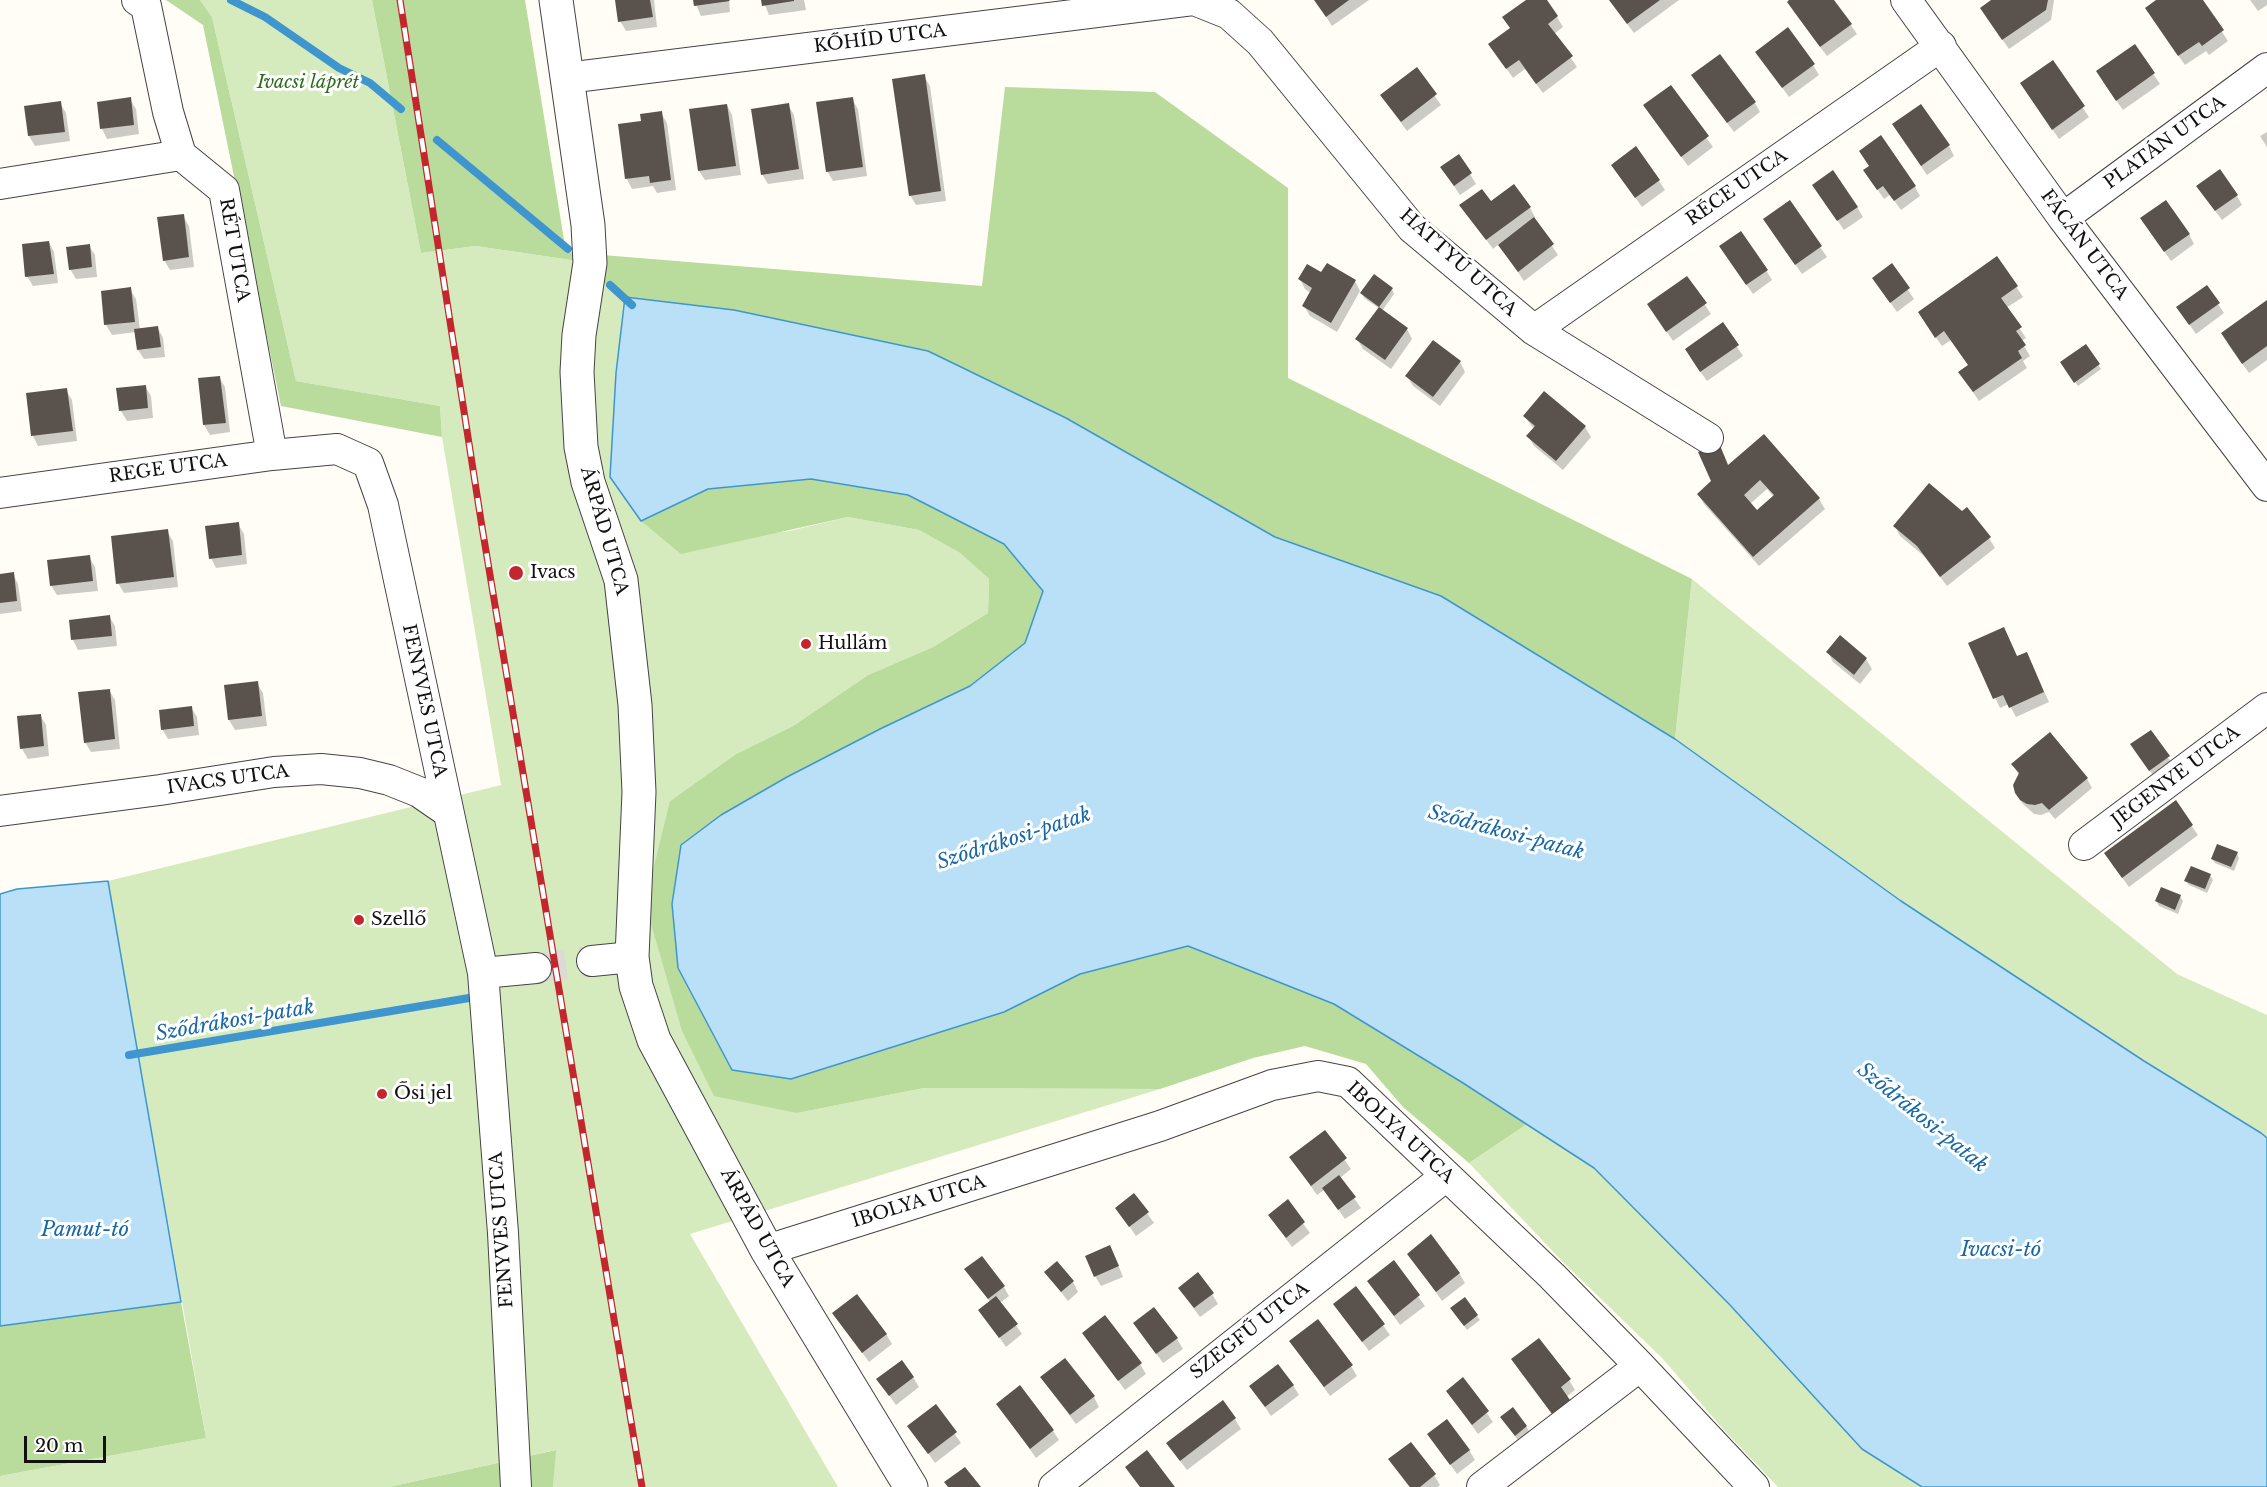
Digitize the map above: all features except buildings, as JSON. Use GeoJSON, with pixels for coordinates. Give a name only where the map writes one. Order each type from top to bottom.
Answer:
{"type":"FeatureCollection","features":[{"type":"Feature","properties":{"kind":"street"},"geometry":{"type":"LineString","coordinates":[[0,184],[181,155],[168,112],[146,6],[137,0]]}},
{"type":"Feature","properties":{"kind":"street","name":"ÁRPÁD UTCA"},"geometry":{"type":"LineString","coordinates":[[556,0],[588,225],[590,263],[577,372],[581,447],[588,482],[621,580],[635,705],[639,792],[632,957],[636,986],[654,1040],[767,1250],[911,1487]]}},
{"type":"Feature","properties":{"kind":"street","name":"KŐHÍD UTCA"},"geometry":{"type":"LineString","coordinates":[[567,78],[1193,0]]}},
{"type":"Feature","properties":{"kind":"street","name":"HATTYÚ UTCA"},"geometry":{"type":"LineString","coordinates":[[1193,0],[1229,14],[1260,42],[1412,228],[1534,330],[1708,438]]}},
{"type":"Feature","properties":{"kind":"street","name":"FÁCÁN UTCA"},"geometry":{"type":"LineString","coordinates":[[1906,0],[2063,218],[2267,486]]}},
{"type":"Feature","properties":{"kind":"street","name":"RÉCE UTCA"},"geometry":{"type":"LineString","coordinates":[[1534,330],[1941,46]]}},
{"type":"Feature","properties":{"kind":"street","name":"PLATÁN UTCA"},"geometry":{"type":"LineString","coordinates":[[2063,218],[2267,68]]}},
{"type":"Feature","properties":{"kind":"street","name":"RÉT UTCA"},"geometry":{"type":"LineString","coordinates":[[181,155],[224,190],[272,455]]}},
{"type":"Feature","properties":{"kind":"street","name":"REGE UTCA"},"geometry":{"type":"LineString","coordinates":[[0,493],[272,455],[337,449]]}},
{"type":"Feature","properties":{"kind":"street","name":"FENYVES UTCA"},"geometry":{"type":"LineString","coordinates":[[337,449],[368,463],[383,505],[483,974],[503,1233],[516,1487]]}},
{"type":"Feature","properties":{"kind":"street","name":"JEGENYE UTCA"},"geometry":{"type":"LineString","coordinates":[[2084,845],[2267,708]]}},
{"type":"Feature","properties":{"kind":"street","name":"IVACS UTCA"},"geometry":{"type":"LineString","coordinates":[[0,811],[274,772],[321,769],[360,773],[389,780],[419,792],[448,813]]}},
{"type":"Feature","properties":{"kind":"street"},"geometry":{"type":"LineString","coordinates":[[592,961],[632,957]]}},
{"type":"Feature","properties":{"kind":"street"},"geometry":{"type":"LineString","coordinates":[[483,974],[536,968]]}},
{"type":"Feature","properties":{"kind":"street","name":"IBOLYA UTCA"},"geometry":{"type":"LineString","coordinates":[[767,1250],[1160,1126],[1272,1085],[1318,1076],[1348,1082],[1552,1276],[1754,1487]]}},
{"type":"Feature","properties":{"kind":"street","name":"SZEGFŰ UTCA"},"geometry":{"type":"LineString","coordinates":[[1054,1487],[1446,1176]]}},
{"type":"Feature","properties":{"kind":"street"},"geometry":{"type":"LineString","coordinates":[[1482,1487],[1640,1366]]}},
{"type":"Feature","properties":{"kind":"green space"},"geometry":{"type":"Polygon","coordinates":[[[166,0],[200,0],[212,17],[296,381],[440,406],[442,437],[281,406],[203,25],[166,0]]]}},
{"type":"Feature","properties":{"kind":"green space","name":"Ivacsi láprét"},"geometry":{"type":"Polygon","coordinates":[[[200,0],[372,0],[421,253],[476,246],[571,260],[625,297],[616,373],[610,477],[641,521],[785,532],[848,517],[919,530],[960,553],[989,579],[988,613],[933,647],[868,675],[793,726],[736,754],[670,801],[797,1113],[924,1088],[1160,1089],[690,1234],[838,1487],[553,1487],[555,1450],[389,1487],[0,1487],[0,1476],[206,1438],[108,881],[501,785],[442,437],[440,406],[296,381],[212,17],[200,0]]]}},
{"type":"Feature","properties":{"kind":"green space"},"geometry":{"type":"Polygon","coordinates":[[[372,0],[525,0],[566,252],[982,286],[1005,87],[1155,92],[1288,188],[1288,378],[1692,579],[1675,739],[1441,596],[1275,537],[1066,418],[734,310],[625,297],[571,260],[476,246],[421,253],[372,0]]]}},
{"type":"Feature","properties":{"kind":"green space"},"geometry":{"type":"Polygon","coordinates":[[[811,479],[908,495],[1004,544],[1043,591],[1025,643],[970,686],[787,777],[721,815],[791,1079],[1004,1012],[1080,974],[1188,946],[1334,1004],[1527,1124],[1469,1163],[1403,1107],[1366,1064],[1305,1046],[1253,1058],[1160,1089],[924,1088],[797,1113],[714,1096],[682,1031],[645,903],[670,801],[736,754],[793,726],[868,675],[933,647],[988,613],[989,579],[960,553],[919,530],[848,517],[681,554],[641,521],[708,489],[811,479]]]}},
{"type":"Feature","properties":{"kind":"green space"},"geometry":{"type":"Polygon","coordinates":[[[1692,579],[2177,974],[2267,1015],[2267,1138],[2144,1061],[1901,901],[1675,739],[1692,579]]]}},
{"type":"Feature","properties":{"kind":"green space"},"geometry":{"type":"Polygon","coordinates":[[[1527,1124],[1593,1168],[1730,1305],[1862,1449],[1922,1487],[1778,1487],[1723,1429],[1663,1359],[1563,1262],[1469,1163],[1527,1124]]]}},
{"type":"Feature","properties":{"kind":"green space"},"geometry":{"type":"Polygon","coordinates":[[[181,1302],[206,1438],[0,1476],[0,1326],[181,1302]]]}},
{"type":"Feature","properties":{"kind":"green space"},"geometry":{"type":"Polygon","coordinates":[[[556,1450],[553,1487],[389,1487],[556,1450]]]}},
{"type":"Feature","properties":{"kind":"water","name":"Ivacsi-tó"},"geometry":{"type":"Polygon","coordinates":[[[625,297],[734,310],[928,351],[1066,418],[1275,537],[1441,596],[1675,739],[1901,901],[2144,1061],[2261,1133],[2267,1138],[2267,1487],[1922,1487],[1862,1449],[1730,1305],[1594,1168],[1463,1083],[1334,1004],[1188,946],[1080,974],[1004,1012],[791,1079],[732,1070],[678,968],[672,904],[681,845],[721,815],[787,777],[970,686],[1025,643],[1043,591],[1004,544],[908,495],[811,479],[708,489],[641,521],[610,477],[616,373],[625,297]]]}},
{"type":"Feature","properties":{"kind":"water","name":"Pamut-tó"},"geometry":{"type":"Polygon","coordinates":[[[108,881],[181,1302],[0,1326],[0,894],[17,889],[108,881]]]}},
{"type":"Feature","properties":{"kind":"waterway"},"geometry":{"type":"LineString","coordinates":[[231,0],[265,17],[339,68],[370,83],[401,109]]}},
{"type":"Feature","properties":{"kind":"waterway"},"geometry":{"type":"LineString","coordinates":[[437,140],[568,249]]}},
{"type":"Feature","properties":{"kind":"waterway"},"geometry":{"type":"LineString","coordinates":[[610,285],[632,305]]}},
{"type":"Feature","properties":{"kind":"waterway","name":"Sződrákosi-patak"},"geometry":{"type":"LineString","coordinates":[[129,1055],[475,997]]}},
{"type":"Feature","properties":{"kind":"tunnel"},"geometry":{"type":"LineString","coordinates":[[536,968],[592,961]]}},
{"type":"Feature","properties":{"kind":"railway"},"geometry":{"type":"LineString","coordinates":[[400,0],[482,527],[642,1487]]}},
{"type":"Feature","properties":{"kind":"place","name":"Ivacs"},"geometry":{"type":"Point","coordinates":[516,573]}},
{"type":"Feature","properties":{"kind":"place","name":"Hullám"},"geometry":{"type":"Point","coordinates":[806,644]}},
{"type":"Feature","properties":{"kind":"place","name":"Szellő"},"geometry":{"type":"Point","coordinates":[359,920]}},
{"type":"Feature","properties":{"kind":"place","name":"Ősi jel"},"geometry":{"type":"Point","coordinates":[382,1094]}}]}
